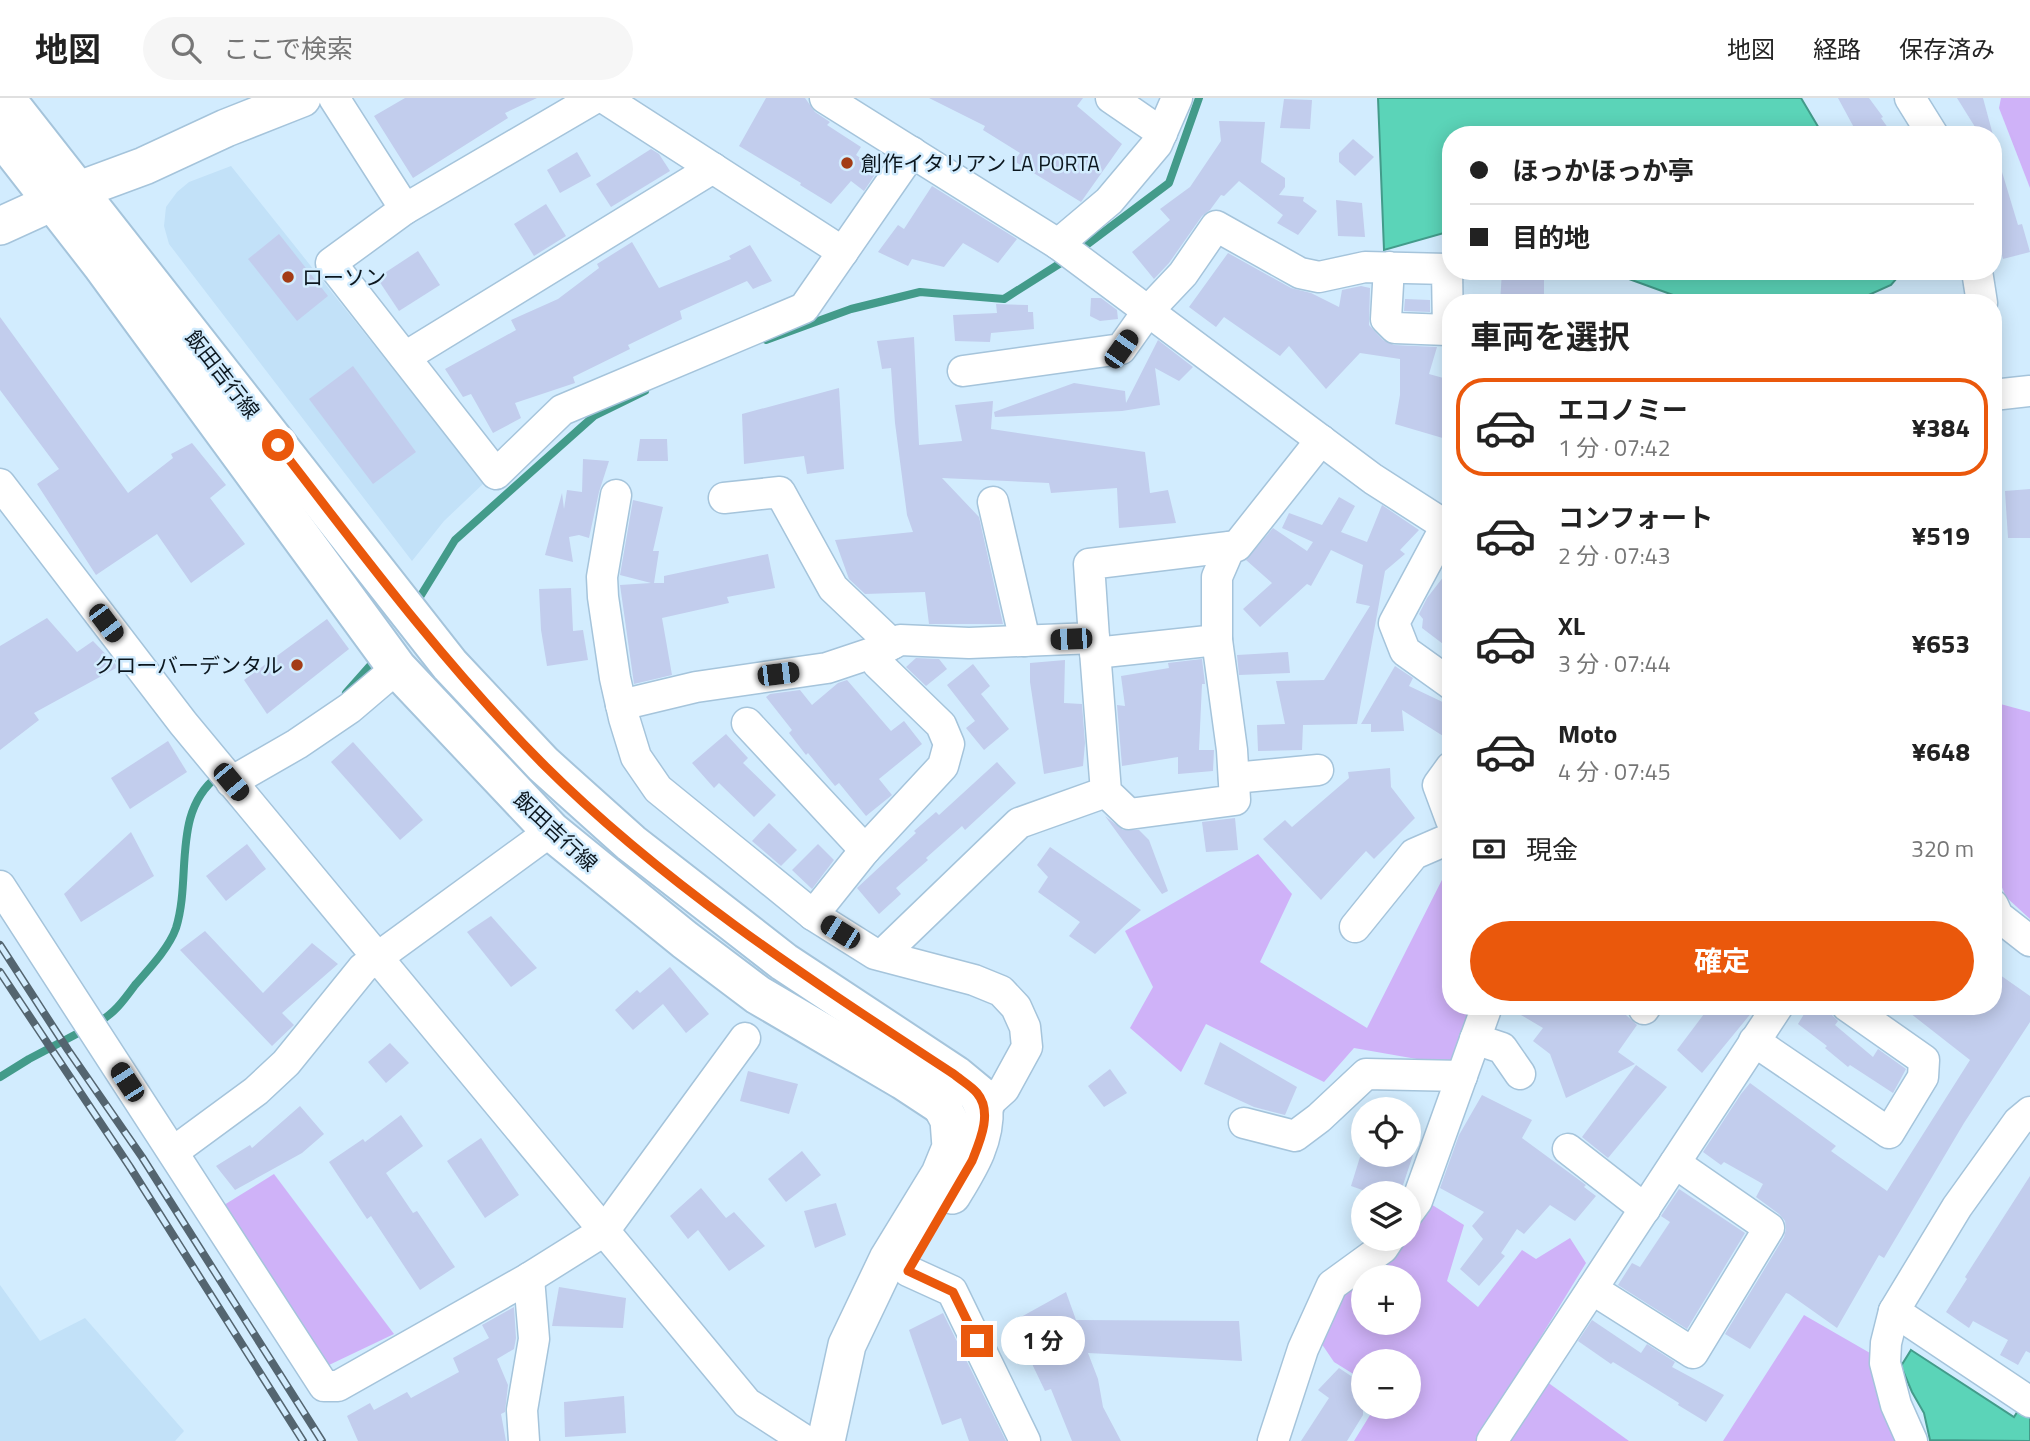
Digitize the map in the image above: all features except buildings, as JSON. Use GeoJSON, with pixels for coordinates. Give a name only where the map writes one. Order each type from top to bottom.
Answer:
{"type":"FeatureCollection","features":[{"type":"Feature","properties":{"kind":"main road","name":"飯田吉行線"},"geometry":{"type":"LineString","coordinates":[[5,98],[66,196],[397,668],[551,831],[675,932],[758,995],[941,1105]]}},
{"type":"Feature","properties":{"kind":"main road","name":"飯田吉行線"},"geometry":{"type":"LineString","coordinates":[[0,134],[66,196],[450,665],[543,764],[631,843],[784,962],[955,1075],[978,1094],[984,1116]]}},
{"type":"Feature","properties":{"kind":"street"},"geometry":{"type":"LineString","coordinates":[[0,226],[302,98]]}},
{"type":"Feature","properties":{"kind":"street"},"geometry":{"type":"LineString","coordinates":[[334,98],[405,209]]}},
{"type":"Feature","properties":{"kind":"street"},"geometry":{"type":"LineString","coordinates":[[595,98],[405,209],[331,263],[496,474],[562,410],[804,308],[912,152]]}},
{"type":"Feature","properties":{"kind":"street"},"geometry":{"type":"LineString","coordinates":[[604,98],[843,252]]}},
{"type":"Feature","properties":{"kind":"street"},"geometry":{"type":"LineString","coordinates":[[825,98],[1059,245],[1373,479],[1442,523]]}},
{"type":"Feature","properties":{"kind":"street"},"geometry":{"type":"LineString","coordinates":[[1111,98],[1162,133]]}},
{"type":"Feature","properties":{"kind":"street"},"geometry":{"type":"LineString","coordinates":[[1059,245],[1109,201],[1157,144],[1177,98]]}},
{"type":"Feature","properties":{"kind":"street"},"geometry":{"type":"LineString","coordinates":[[1910,98],[1927,126]]}},
{"type":"Feature","properties":{"kind":"street"},"geometry":{"type":"LineString","coordinates":[[405,357],[713,168]]}},
{"type":"Feature","properties":{"kind":"street"},"geometry":{"type":"LineString","coordinates":[[963,372],[1121,349],[1148,311],[1183,274],[1216,226],[1300,273],[1319,277],[1365,267],[1389,267]]}},
{"type":"Feature","properties":{"kind":"street"},"geometry":{"type":"LineString","coordinates":[[2002,394],[2030,391]]}},
{"type":"Feature","properties":{"kind":"street"},"geometry":{"type":"LineString","coordinates":[[1230,547],[1217,577],[1217,640],[1232,750],[1235,800],[1129,814],[1106,792],[1089,564],[1237,546],[1321,440]]}},
{"type":"Feature","properties":{"kind":"street"},"geometry":{"type":"LineString","coordinates":[[0,484],[183,723],[747,1404],[806,1441]]}},
{"type":"Feature","properties":{"kind":"street"},"geometry":{"type":"LineString","coordinates":[[724,498],[780,492],[833,588],[886,647]]}},
{"type":"Feature","properties":{"kind":"street"},"geometry":{"type":"LineString","coordinates":[[616,495],[602,577],[605,611],[621,705],[636,757],[658,789],[813,915],[875,954],[974,980],[1001,991],[1016,1007],[1025,1027],[1027,1047],[1004,1090],[984,1116],[972,1161],[837,1393]]}},
{"type":"Feature","properties":{"kind":"street"},"geometry":{"type":"LineString","coordinates":[[993,502],[1025,641]]}},
{"type":"Feature","properties":{"kind":"street"},"geometry":{"type":"LineString","coordinates":[[1442,538],[1394,623],[1405,651],[1442,678]]}},
{"type":"Feature","properties":{"kind":"street"},"geometry":{"type":"LineString","coordinates":[[621,705],[696,687],[828,668],[900,640],[969,643],[1025,641],[1094,646],[1217,640]]}},
{"type":"Feature","properties":{"kind":"street"},"geometry":{"type":"LineString","coordinates":[[813,915],[865,850],[943,766],[949,744],[941,725],[878,664],[886,647]]}},
{"type":"Feature","properties":{"kind":"street"},"geometry":{"type":"LineString","coordinates":[[231,782],[297,744],[350,708],[397,668]]}},
{"type":"Feature","properties":{"kind":"street"},"geometry":{"type":"LineString","coordinates":[[747,723],[865,850]]}},
{"type":"Feature","properties":{"kind":"street"},"geometry":{"type":"LineString","coordinates":[[1234,778],[1318,770]]}},
{"type":"Feature","properties":{"kind":"street"},"geometry":{"type":"LineString","coordinates":[[1442,779],[1438,785],[1442,796]]}},
{"type":"Feature","properties":{"kind":"street"},"geometry":{"type":"LineString","coordinates":[[882,955],[1019,823],[1106,792]]}},
{"type":"Feature","properties":{"kind":"street"},"geometry":{"type":"LineString","coordinates":[[173,1152],[256,1091],[286,1063],[363,968],[551,831]]}},
{"type":"Feature","properties":{"kind":"street"},"geometry":{"type":"LineString","coordinates":[[1356,927],[1414,853],[1442,842]]}},
{"type":"Feature","properties":{"kind":"street"},"geometry":{"type":"LineString","coordinates":[[0,887],[324,1386],[338,1386],[529,1278],[604,1231],[745,1038]]}},
{"type":"Feature","properties":{"kind":"street"},"geometry":{"type":"LineString","coordinates":[[2002,919],[2030,941]]}},
{"type":"Feature","properties":{"kind":"street"},"geometry":{"type":"LineString","coordinates":[[1421,1187],[1484,1015]]}},
{"type":"Feature","properties":{"kind":"street"},"geometry":{"type":"LineString","coordinates":[[1492,1441],[1772,1015]]}},
{"type":"Feature","properties":{"kind":"street"},"geometry":{"type":"LineString","coordinates":[[1755,1041],[1889,1133],[1923,1077],[1924,1060],[1860,1015]]}},
{"type":"Feature","properties":{"kind":"street"},"geometry":{"type":"LineString","coordinates":[[1475,1039],[1502,1048],[1520,1074]]}},
{"type":"Feature","properties":{"kind":"street"},"geometry":{"type":"LineString","coordinates":[[1244,1123],[1295,1136],[1319,1118],[1366,1074],[1462,1076]]}},
{"type":"Feature","properties":{"kind":"street"},"geometry":{"type":"LineString","coordinates":[[941,1105],[984,1116]]}},
{"type":"Feature","properties":{"kind":"street"},"geometry":{"type":"LineString","coordinates":[[827,1441],[847,1345],[888,1259],[940,1174],[951,1147],[949,1120],[941,1105]]}},
{"type":"Feature","properties":{"kind":"street"},"geometry":{"type":"LineString","coordinates":[[1912,1441],[1896,1405],[1885,1363],[1886,1343],[1894,1311],[1957,1207],[2018,1122],[2030,1112]]}},
{"type":"Feature","properties":{"kind":"street"},"geometry":{"type":"LineString","coordinates":[[1568,1149],[1645,1209]]}},
{"type":"Feature","properties":{"kind":"street"},"geometry":{"type":"LineString","coordinates":[[1592,1289],[1693,1353],[1769,1228],[1675,1163]]}},
{"type":"Feature","properties":{"kind":"street"},"geometry":{"type":"LineString","coordinates":[[1273,1441],[1303,1349],[1332,1285],[1378,1251]]}},
{"type":"Feature","properties":{"kind":"street"},"geometry":{"type":"LineString","coordinates":[[908,1271],[953,1292],[1026,1441]]}},
{"type":"Feature","properties":{"kind":"street"},"geometry":{"type":"LineString","coordinates":[[524,1441],[522,1410],[534,1339],[529,1278]]}},
{"type":"Feature","properties":{"kind":"street"},"geometry":{"type":"LineString","coordinates":[[1894,1311],[2026,1392]]}},
{"type":"Feature","properties":{"kind":"shaded area"},"geometry":{"type":"Polygon","coordinates":[[[1378,98],[1801,98],[1818,126],[1442,126],[1442,234],[1384,250],[1378,98]]]}},
{"type":"Feature","properties":{"kind":"shaded area"},"geometry":{"type":"Polygon","coordinates":[[[2001,98],[2030,98],[2030,188],[1999,108],[2001,98]]]}},
{"type":"Feature","properties":{"kind":"shaded area"},"geometry":{"type":"Polygon","coordinates":[[[231,166],[484,483],[444,521],[412,561],[169,244],[164,226],[166,207],[177,192],[189,182],[231,166]]]}},
{"type":"Feature","properties":{"kind":"shaded area"},"geometry":{"type":"Polygon","coordinates":[[[1632,280],[1895,280],[1891,285],[1871,294],[1670,294],[1632,280]]]}},
{"type":"Feature","properties":{"kind":"shaded area"},"geometry":{"type":"Polygon","coordinates":[[[2002,704],[2030,712],[2030,919],[2006,897],[2002,887],[2002,704]]]}},
{"type":"Feature","properties":{"kind":"shaded area"},"geometry":{"type":"Polygon","coordinates":[[[1258,854],[1292,894],[1260,962],[1367,1028],[1442,880],[1442,1015],[1468,1015],[1451,1065],[1354,1048],[1324,1082],[1206,1024],[1181,1072],[1130,1028],[1153,987],[1125,931],[1258,854]]]}},
{"type":"Feature","properties":{"kind":"shaded area"},"geometry":{"type":"Polygon","coordinates":[[[274,1174],[394,1334],[329,1365],[224,1205],[274,1174]]]}},
{"type":"Feature","properties":{"kind":"shaded area"},"geometry":{"type":"Polygon","coordinates":[[[1426,1201],[1464,1225],[1447,1281],[1478,1307],[1522,1250],[1536,1259],[1570,1238],[1586,1263],[1477,1441],[1354,1441],[1368,1419],[1421,1419],[1421,1349],[1351,1349],[1351,1373],[1334,1362],[1317,1337],[1340,1291],[1351,1282],[1351,1335],[1421,1335],[1421,1265],[1371,1265],[1388,1251],[1421,1251],[1421,1209],[1426,1201]]]}},
{"type":"Feature","properties":{"kind":"shaded area"},"geometry":{"type":"Polygon","coordinates":[[[0,1285],[40,1341],[85,1318],[184,1431],[175,1441],[0,1441],[0,1285]]]}},
{"type":"Feature","properties":{"kind":"shaded area"},"geometry":{"type":"Polygon","coordinates":[[[1804,1315],[1870,1353],[1873,1374],[1902,1441],[1723,1441],[1804,1315]]]}},
{"type":"Feature","properties":{"kind":"shaded area"},"geometry":{"type":"Polygon","coordinates":[[[1911,1350],[2014,1417],[2021,1406],[2030,1412],[2030,1441],[1930,1440],[1924,1413],[1901,1366],[1911,1350]]]}},
{"type":"Feature","properties":{"kind":"shaded area"},"geometry":{"type":"Polygon","coordinates":[[[1543,1379],[1629,1441],[1504,1441],[1543,1379]]]}},
{"type":"Feature","properties":{"kind":"waterway"},"geometry":{"type":"LineString","coordinates":[[1077,252],[1169,183],[1199,98]]}},
{"type":"Feature","properties":{"kind":"waterway"},"geometry":{"type":"LineString","coordinates":[[766,340],[851,309],[920,292],[1004,299],[1067,259]]}},
{"type":"Feature","properties":{"kind":"waterway"},"geometry":{"type":"LineString","coordinates":[[415,605],[455,540],[594,416],[645,391]]}},
{"type":"Feature","properties":{"kind":"waterway"},"geometry":{"type":"LineString","coordinates":[[346,693],[377,658]]}},
{"type":"Feature","properties":{"kind":"waterway"},"geometry":{"type":"LineString","coordinates":[[97,1023],[123,1001],[173,936],[183,888],[188,826],[203,791],[218,776]]}},
{"type":"Feature","properties":{"kind":"waterway"},"geometry":{"type":"LineString","coordinates":[[0,1077],[86,1029]]}},
{"type":"Feature","properties":{"kind":"railway"},"geometry":{"type":"LineString","coordinates":[[0,945],[142,1157],[322,1441]]}},
{"type":"Feature","properties":{"kind":"railway"},"geometry":{"type":"LineString","coordinates":[[0,972],[130,1167],[303,1441]]}},
{"type":"Feature","properties":{"kind":"place","name":"創作イタリアン LA PORTA"},"geometry":{"type":"Point","coordinates":[847,163]}},
{"type":"Feature","properties":{"kind":"place","name":"ローソン"},"geometry":{"type":"Point","coordinates":[288,277]}},
{"type":"Feature","properties":{"kind":"place","name":"クローバーデンタル"},"geometry":{"type":"Point","coordinates":[297,665]}},
{"type":"Feature","properties":{"kind":"route"},"geometry":{"type":"LineString","coordinates":[[278,445],[450,665],[543,764],[631,843],[784,962],[955,1075],[978,1094],[984,1107],[985,1124],[979,1144],[972,1161],[908,1271],[953,1292],[977,1341]]}}]}
